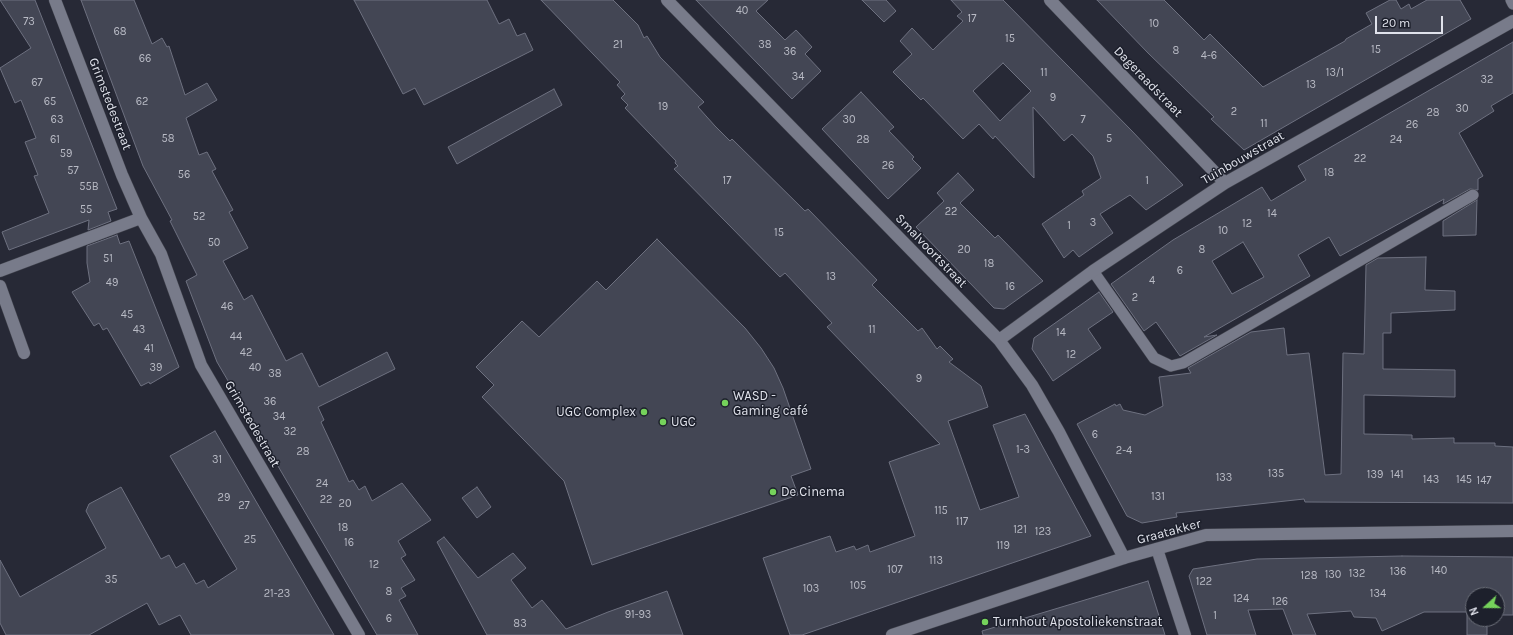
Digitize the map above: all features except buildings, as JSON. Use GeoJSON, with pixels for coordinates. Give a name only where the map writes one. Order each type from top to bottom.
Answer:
{"type":"FeatureCollection","features":[{"type":"Feature","properties":{"kind":"street","name":"Grimstedestraat"},"geometry":{"type":"LineString","coordinates":[[55,0],[122,175],[141,218],[161,254],[201,366],[359,635]]}},
{"type":"Feature","properties":{"kind":"street","name":"Smalvoortstraat"},"geometry":{"type":"LineString","coordinates":[[667,0],[999,340],[1032,385],[1059,432],[1124,558]]}},
{"type":"Feature","properties":{"kind":"street","name":"Dageraadstraat"},"geometry":{"type":"LineString","coordinates":[[1050,0],[1225,183]]}},
{"type":"Feature","properties":{"kind":"street","name":"Tuinbouwstraat"},"geometry":{"type":"LineString","coordinates":[[999,340],[1093,271],[1225,183],[1513,21]]}},
{"type":"Feature","properties":{"kind":"street"},"geometry":{"type":"LineString","coordinates":[[0,270],[141,218]]}},
{"type":"Feature","properties":{"kind":"street"},"geometry":{"type":"LineString","coordinates":[[0,286],[24,352]]}},
{"type":"Feature","properties":{"kind":"street","name":"Graatakker"},"geometry":{"type":"LineString","coordinates":[[892,635],[1124,558],[1206,535],[1513,531]]}},
{"type":"Feature","properties":{"kind":"street"},"geometry":{"type":"LineString","coordinates":[[1157,549],[1185,635]]}},
{"type":"Feature","properties":{"kind":"lane"},"geometry":{"type":"LineString","coordinates":[[1511,0],[1513,4]]}},
{"type":"Feature","properties":{"kind":"lane"},"geometry":{"type":"LineString","coordinates":[[1093,271],[1154,358],[1171,366],[1183,363],[1473,195]]}},
{"type":"Feature","properties":{"kind":"place","name":"WASD - Gaming café"},"geometry":{"type":"Point","coordinates":[725,403]}},
{"type":"Feature","properties":{"kind":"place","name":"UGC Complex"},"geometry":{"type":"Point","coordinates":[644,412]}},
{"type":"Feature","properties":{"kind":"place","name":"UGC"},"geometry":{"type":"Point","coordinates":[663,422]}},
{"type":"Feature","properties":{"kind":"place","name":"De Cinema"},"geometry":{"type":"Point","coordinates":[773,492]}},
{"type":"Feature","properties":{"kind":"place","name":"Turnhout Apostoliekenstraat"},"geometry":{"type":"Point","coordinates":[985,622]}}]}
